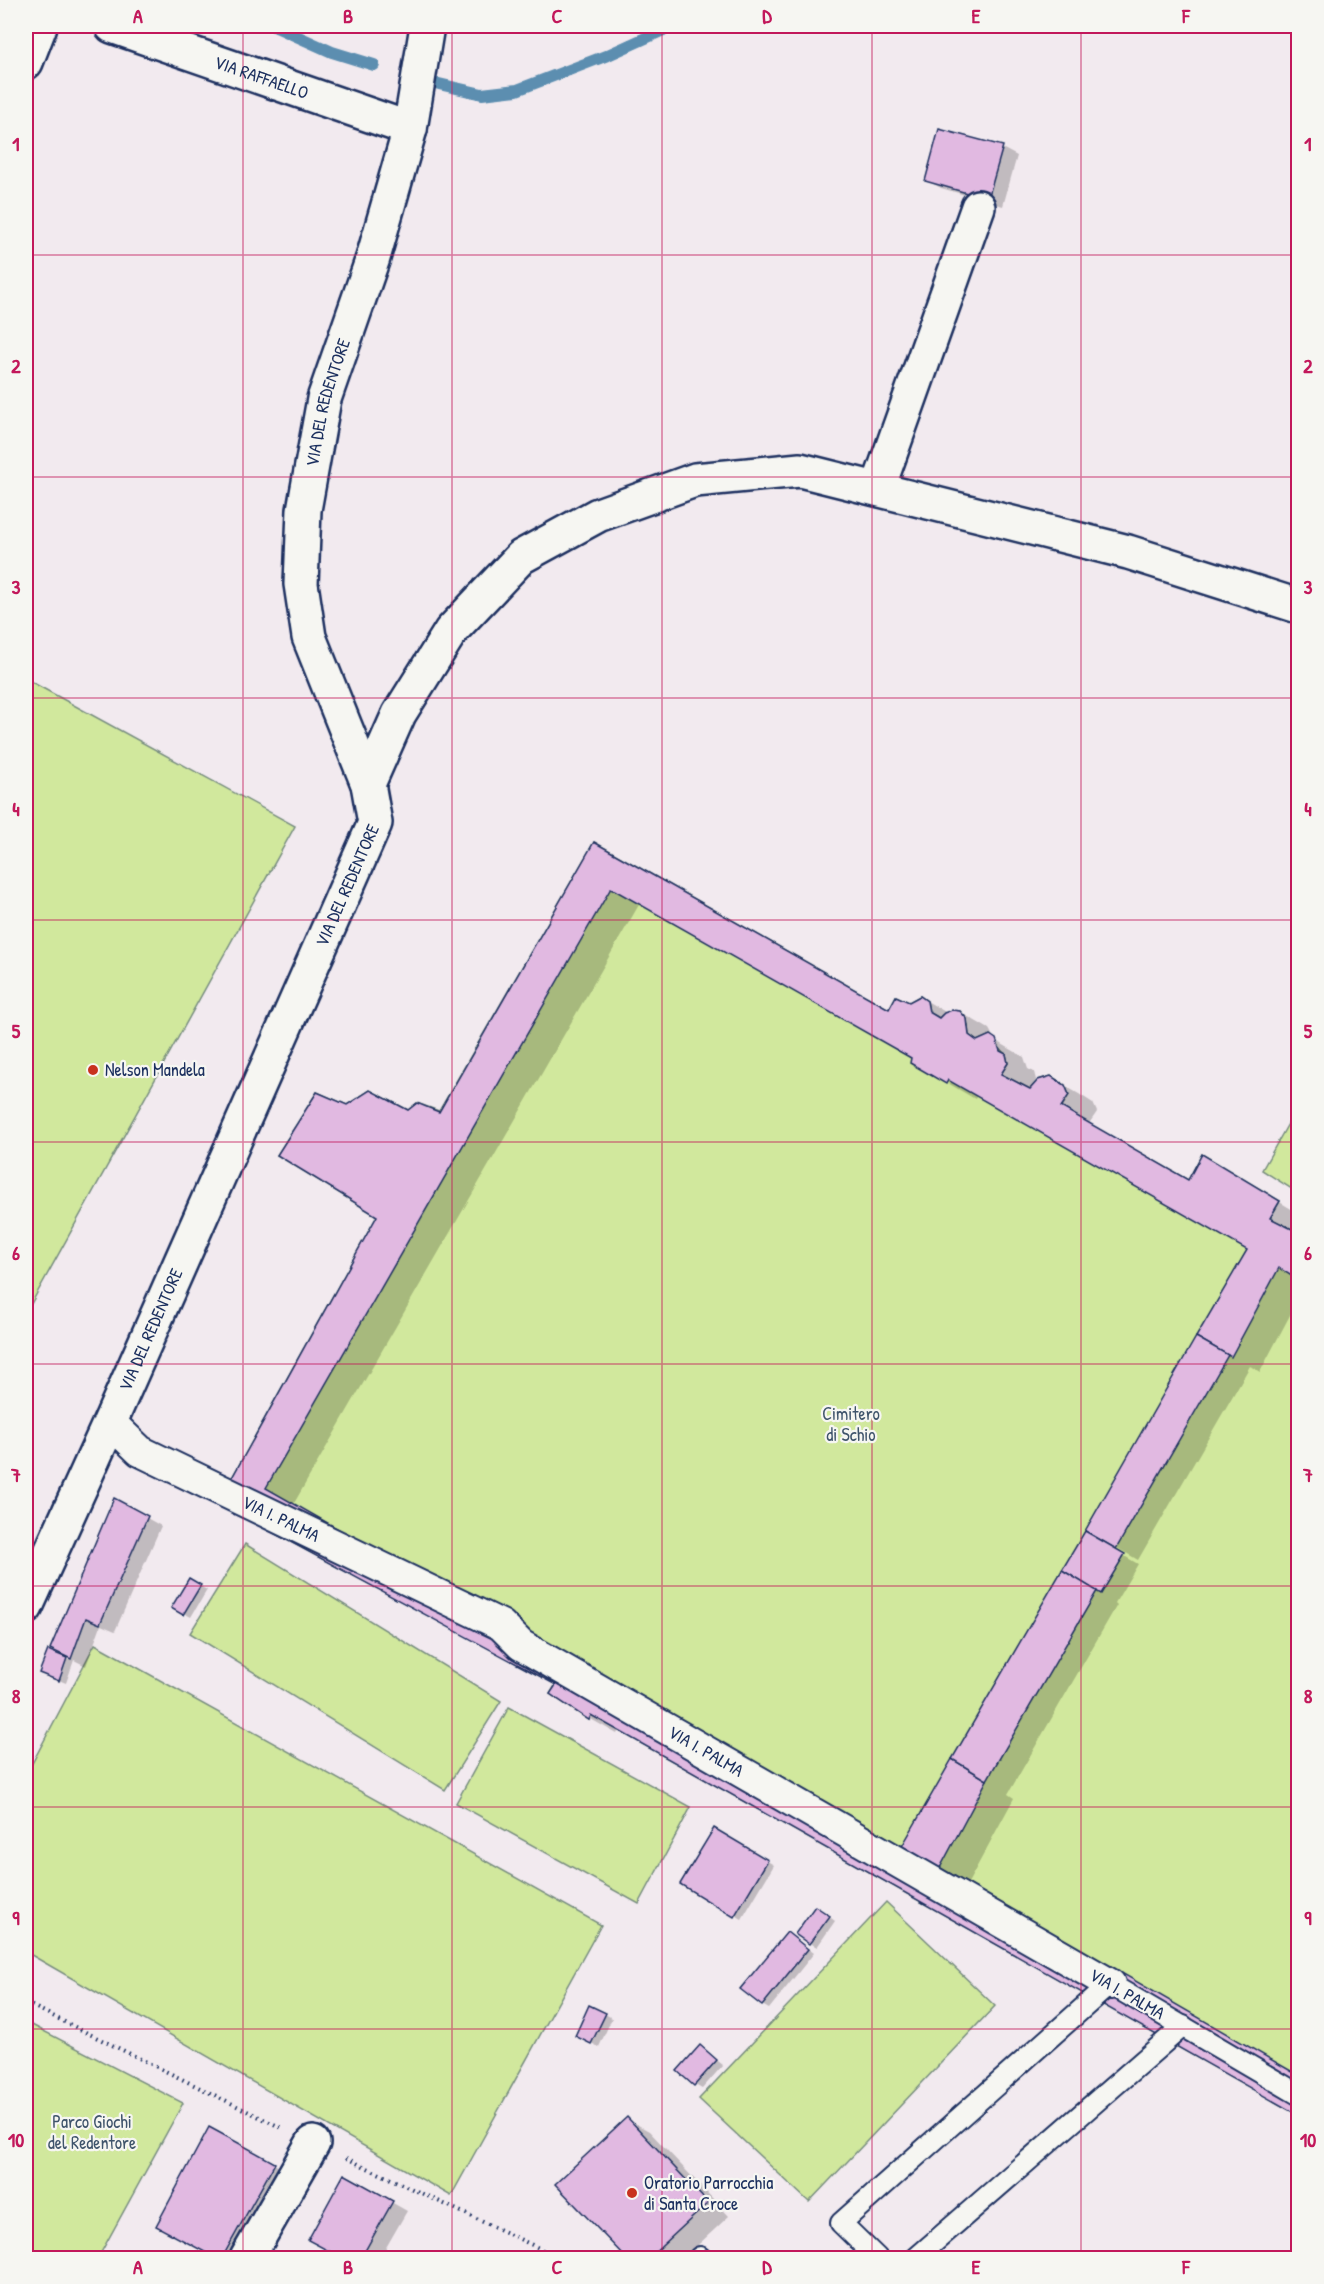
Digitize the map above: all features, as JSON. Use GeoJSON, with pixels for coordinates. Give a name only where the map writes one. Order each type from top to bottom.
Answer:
{"type":"FeatureCollection","features":[{"type":"Feature","properties":{"kind":"street"},"geometry":{"type":"LineString","coordinates":[[26,62],[40,26]]}},
{"type":"Feature","properties":{"kind":"street","name":"VIA RAFFAELLO"},"geometry":{"type":"LineString","coordinates":[[112,26],[410,129]]}},
{"type":"Feature","properties":{"kind":"street","name":"VIA DEL REDENTORE"},"geometry":{"type":"LineString","coordinates":[[26,1607],[375,823],[368,784],[309,637],[301,584],[304,510],[324,399],[373,258],[410,129],[427,26]]}},
{"type":"Feature","properties":{"kind":"street"},"geometry":{"type":"LineString","coordinates":[[878,488],[978,207]]}},
{"type":"Feature","properties":{"kind":"street"},"geometry":{"type":"LineString","coordinates":[[368,784],[399,714],[451,631],[521,557],[598,515],[695,480],[800,470],[1128,552],[1299,606]]}},
{"type":"Feature","properties":{"kind":"street","name":"VIA I. PALMA"},"geometry":{"type":"LineString","coordinates":[[110,1422],[140,1451],[501,1625],[521,1645],[1110,1984]]}},
{"type":"Feature","properties":{"kind":"street"},"geometry":{"type":"LineString","coordinates":[[247,2259],[313,2143]]}},
{"type":"Feature","properties":{"kind":"lane","name":"VIA I. PALMA"},"geometry":{"type":"LineString","coordinates":[[1110,1984],[1299,2094]]}},
{"type":"Feature","properties":{"kind":"lane"},"geometry":{"type":"LineString","coordinates":[[877,2259],[841,2223],[1110,1984]]}},
{"type":"Feature","properties":{"kind":"lane"},"geometry":{"type":"LineString","coordinates":[[916,2259],[1183,2026]]}},
{"type":"Feature","properties":{"kind":"green space","name":"Nelson Mandela"},"geometry":{"type":"Polygon","coordinates":[[[26,679],[295,826],[26,1313],[26,679]]]}},
{"type":"Feature","properties":{"kind":"green space","name":"Cimitero di Schio"},"geometry":{"type":"Polygon","coordinates":[[[594,842],[889,1009],[896,996],[909,1002],[920,996],[927,1001],[929,1012],[939,1018],[949,1011],[960,1011],[967,1019],[969,1035],[977,1041],[990,1035],[1006,1054],[1008,1063],[1001,1074],[1030,1089],[1038,1080],[1051,1076],[1065,1085],[1069,1095],[1061,1108],[1188,1180],[1202,1154],[1280,1201],[1270,1218],[1298,1232],[1298,2115],[591,1715],[589,1720],[550,1694],[556,1684],[218,1503],[377,1216],[277,1155],[317,1092],[347,1105],[370,1090],[408,1110],[417,1103],[439,1111],[594,842]]]}},
{"type":"Feature","properties":{"kind":"green space"},"geometry":{"type":"Polygon","coordinates":[[[1298,1106],[1298,1193],[1262,1170],[1298,1106]]]}},
{"type":"Feature","properties":{"kind":"green space"},"geometry":{"type":"Polygon","coordinates":[[[245,1544],[501,1701],[445,1790],[190,1633],[245,1544]]]}},
{"type":"Feature","properties":{"kind":"green space"},"geometry":{"type":"Polygon","coordinates":[[[95,1644],[601,1925],[451,2196],[26,1952],[26,1775],[95,1644]]]}},
{"type":"Feature","properties":{"kind":"green space"},"geometry":{"type":"Polygon","coordinates":[[[509,1707],[691,1807],[639,1904],[456,1803],[509,1707]]]}},
{"type":"Feature","properties":{"kind":"green space"},"geometry":{"type":"Polygon","coordinates":[[[886,1902],[995,2006],[809,2202],[699,2099],[886,1902]]]}},
{"type":"Feature","properties":{"kind":"green space","name":"Parco Giochi del Redentore"},"geometry":{"type":"Polygon","coordinates":[[[26,2022],[183,2103],[98,2258],[26,2258],[26,2022]]]}},
{"type":"Feature","properties":{"kind":"building"},"geometry":{"type":"Polygon","coordinates":[[[939,129],[1003,146],[988,199],[925,181],[939,129]]]}},
{"type":"Feature","properties":{"kind":"building"},"geometry":{"type":"Polygon","coordinates":[[[594,842],[889,1009],[896,996],[909,1002],[920,996],[927,1001],[929,1012],[939,1018],[952,1010],[960,1011],[967,1019],[969,1035],[977,1041],[990,1035],[996,1039],[1000,1051],[1006,1054],[1008,1063],[1001,1074],[1030,1089],[1038,1080],[1051,1076],[1065,1085],[1069,1095],[1061,1107],[1188,1180],[1202,1154],[1280,1201],[1270,1218],[1298,1232],[1298,1280],[1279,1268],[1231,1357],[1196,1337],[1247,1250],[948,1080],[946,1084],[910,1063],[911,1058],[611,888],[266,1488],[901,1848],[952,1759],[987,1780],[940,1868],[1298,2075],[1298,2115],[591,1715],[589,1720],[550,1694],[556,1685],[218,1503],[377,1216],[277,1155],[317,1092],[347,1105],[370,1090],[408,1110],[417,1103],[439,1112],[594,842]]]}},
{"type":"Feature","properties":{"kind":"building"},"geometry":{"type":"Polygon","coordinates":[[[1196,1337],[1228,1355],[1116,1549],[1085,1531],[1196,1337]]]}},
{"type":"Feature","properties":{"kind":"building"},"geometry":{"type":"Polygon","coordinates":[[[114,1498],[148,1516],[100,1624],[86,1618],[71,1659],[50,1649],[114,1498]]]}},
{"type":"Feature","properties":{"kind":"building"},"geometry":{"type":"Polygon","coordinates":[[[1085,1531],[1125,1554],[1101,1594],[1062,1570],[1085,1531]]]}},
{"type":"Feature","properties":{"kind":"building"},"geometry":{"type":"Polygon","coordinates":[[[1062,1570],[1097,1591],[987,1780],[952,1759],[1062,1570]]]}},
{"type":"Feature","properties":{"kind":"building"},"geometry":{"type":"Polygon","coordinates":[[[189,1578],[201,1585],[183,1615],[171,1608],[189,1578]]]}},
{"type":"Feature","properties":{"kind":"building"},"geometry":{"type":"Polygon","coordinates":[[[48,1650],[67,1658],[59,1681],[39,1673],[48,1650]]]}},
{"type":"Feature","properties":{"kind":"building"},"geometry":{"type":"Polygon","coordinates":[[[714,1828],[768,1860],[734,1917],[680,1884],[714,1828]]]}},
{"type":"Feature","properties":{"kind":"building"},"geometry":{"type":"Polygon","coordinates":[[[815,1906],[830,1916],[809,1944],[795,1934],[815,1906]]]}},
{"type":"Feature","properties":{"kind":"building"},"geometry":{"type":"Polygon","coordinates":[[[787,1932],[808,1949],[762,2006],[740,1989],[787,1932]]]}},
{"type":"Feature","properties":{"kind":"building"},"geometry":{"type":"Polygon","coordinates":[[[589,2005],[606,2013],[591,2044],[575,2036],[589,2005]]]}},
{"type":"Feature","properties":{"kind":"building"},"geometry":{"type":"Polygon","coordinates":[[[700,2045],[717,2060],[694,2086],[677,2071],[700,2045]]]}},
{"type":"Feature","properties":{"kind":"building","name":"Oratorio Parrocchia di Santa Croce"},"geometry":{"type":"Polygon","coordinates":[[[627,2117],[708,2203],[649,2258],[626,2258],[555,2184],[627,2117]]]}},
{"type":"Feature","properties":{"kind":"building"},"geometry":{"type":"Polygon","coordinates":[[[209,2127],[275,2163],[222,2258],[216,2258],[156,2226],[209,2127]]]}},
{"type":"Feature","properties":{"kind":"building"},"geometry":{"type":"Polygon","coordinates":[[[344,2174],[393,2201],[361,2258],[342,2258],[308,2240],[344,2174]]]}},
{"type":"Feature","properties":{"kind":"waterway"},"geometry":{"type":"LineString","coordinates":[[274,26],[332,52],[374,65]]}},
{"type":"Feature","properties":{"kind":"waterway"},"geometry":{"type":"LineString","coordinates":[[439,84],[482,94],[517,90],[608,55],[672,26]]}},
{"type":"Feature","properties":{"kind":"place","name":"Nelson Mandela"},"geometry":{"type":"Point","coordinates":[93,1070]}},
{"type":"Feature","properties":{"kind":"place","name":"Oratorio Parrocchia di Santa Croce"},"geometry":{"type":"Point","coordinates":[632,2193]}}]}
